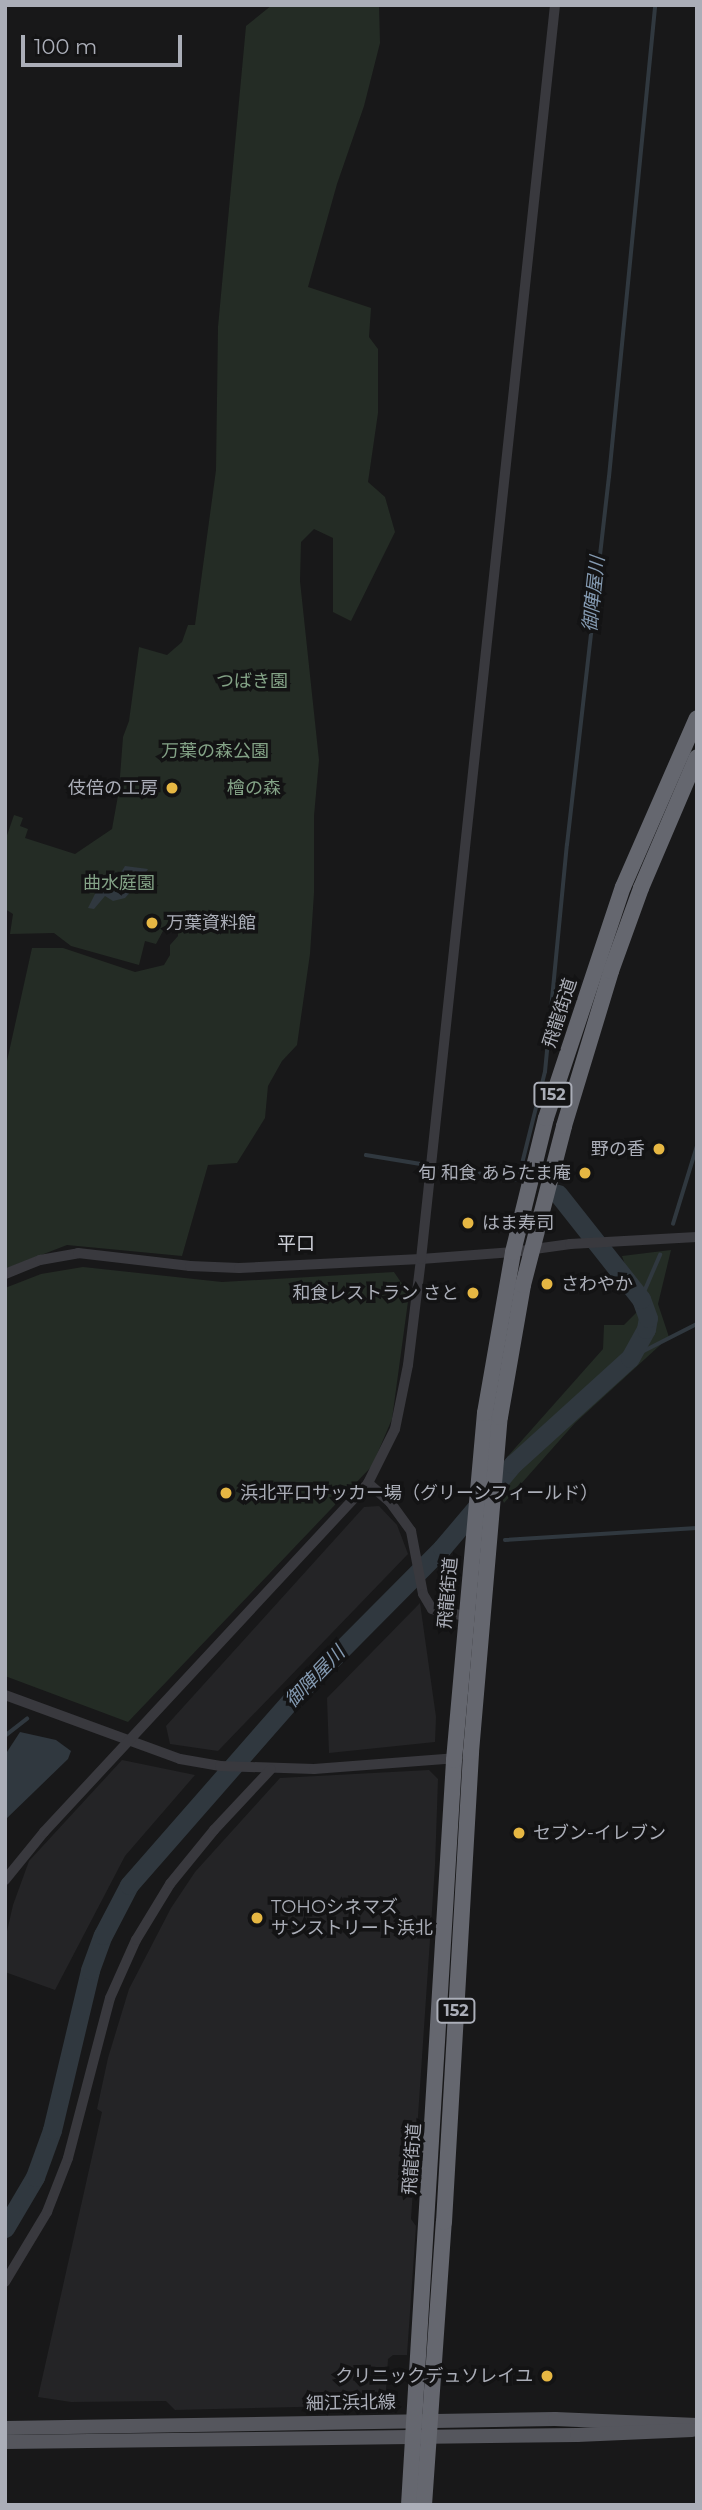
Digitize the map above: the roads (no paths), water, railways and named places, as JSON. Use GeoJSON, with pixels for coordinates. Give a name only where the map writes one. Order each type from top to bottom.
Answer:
{"type":"FeatureCollection","features":[{"type":"Feature","properties":{"kind":"highway","name":"飛龍街道"},"geometry":{"type":"LineString","coordinates":[[424,2505],[421,2429],[454,1760],[475,1492],[485,1413],[513,1252],[546,1118],[628,875],[697,718]]}},
{"type":"Feature","properties":{"kind":"highway","name":"飛龍街道"},"geometry":{"type":"LineString","coordinates":[[409,2505],[421,2429],[444,2222],[471,1752],[500,1417],[531,1248],[611,971],[641,888],[697,757]]}},
{"type":"Feature","properties":{"kind":"main road","name":"細江浜北線"},"geometry":{"type":"LineString","coordinates":[[5,2442],[166,2433],[421,2429],[604,2419],[697,2427]]}},
{"type":"Feature","properties":{"kind":"main road","name":"細江浜北線"},"geometry":{"type":"LineString","coordinates":[[5,2428],[166,2433]]}},
{"type":"Feature","properties":{"kind":"street"},"geometry":{"type":"LineString","coordinates":[[5,1880],[44,1832],[128,1740],[368,1483],[395,1429],[408,1365],[421,1259],[555,5]]}},
{"type":"Feature","properties":{"kind":"street"},"geometry":{"type":"LineString","coordinates":[[5,1274],[40,1260],[78,1253],[190,1266],[239,1268],[421,1259],[590,1243],[697,1237]]}},
{"type":"Feature","properties":{"kind":"street"},"geometry":{"type":"LineString","coordinates":[[368,1483],[390,1502],[411,1531],[423,1594],[432,1609],[465,1616]]}},
{"type":"Feature","properties":{"kind":"street"},"geometry":{"type":"LineString","coordinates":[[5,1695],[180,1759],[220,1766],[266,1769],[454,1760],[471,1752]]}},
{"type":"Feature","properties":{"kind":"street"},"geometry":{"type":"LineString","coordinates":[[5,2282],[47,2212],[68,2158],[110,1998],[136,1940],[170,1884],[266,1769]]}},
{"type":"Feature","properties":{"kind":"waterway","name":"御陣屋川"},"geometry":{"type":"LineString","coordinates":[[366,1155],[518,1180],[545,1072],[567,845],[609,477],[655,5]]}},
{"type":"Feature","properties":{"kind":"waterway"},"geometry":{"type":"LineString","coordinates":[[673,1224],[697,1146]]}},
{"type":"Feature","properties":{"kind":"waterway","name":"御陣屋川"},"geometry":{"type":"LineString","coordinates":[[5,2228],[35,2177],[52,2130],[90,1970],[103,1935],[129,1885],[292,1699],[442,1548],[513,1464],[630,1358],[646,1329],[648,1318],[641,1299],[558,1194]]}},
{"type":"Feature","properties":{"kind":"waterway"},"geometry":{"type":"LineString","coordinates":[[641,1299],[660,1255]]}},
{"type":"Feature","properties":{"kind":"waterway"},"geometry":{"type":"LineString","coordinates":[[630,1358],[697,1324]]}},
{"type":"Feature","properties":{"kind":"waterway"},"geometry":{"type":"LineString","coordinates":[[505,1540],[697,1528]]}},
{"type":"Feature","properties":{"kind":"waterway"},"geometry":{"type":"LineString","coordinates":[[452,1533],[462,1534]]}},
{"type":"Feature","properties":{"kind":"waterway"},"geometry":{"type":"LineString","coordinates":[[5,1736],[27,1719]]}},
{"type":"Feature","properties":{"kind":"place","name":"伎倍の工房"},"geometry":{"type":"Point","coordinates":[172,788]}},
{"type":"Feature","properties":{"kind":"place","name":"万葉資料館"},"geometry":{"type":"Point","coordinates":[152,923]}},
{"type":"Feature","properties":{"kind":"place","name":"野の香"},"geometry":{"type":"Point","coordinates":[659,1149]}},
{"type":"Feature","properties":{"kind":"place","name":"旬 和食 あらたま庵"},"geometry":{"type":"Point","coordinates":[585,1173]}},
{"type":"Feature","properties":{"kind":"place","name":"はま寿司"},"geometry":{"type":"Point","coordinates":[468,1223]}},
{"type":"Feature","properties":{"kind":"place","name":"さわやか"},"geometry":{"type":"Point","coordinates":[547,1284]}},
{"type":"Feature","properties":{"kind":"place","name":"和食レストラン さと"},"geometry":{"type":"Point","coordinates":[473,1293]}},
{"type":"Feature","properties":{"kind":"place","name":"浜北平口サッカー場（グリーンフィールド）"},"geometry":{"type":"Point","coordinates":[226,1493]}},
{"type":"Feature","properties":{"kind":"place","name":"セブン-イレブン"},"geometry":{"type":"Point","coordinates":[519,1833]}},
{"type":"Feature","properties":{"kind":"place","name":"TOHOシネマズ サンストリート浜北"},"geometry":{"type":"Point","coordinates":[257,1918]}},
{"type":"Feature","properties":{"kind":"place","name":"クリニックデュソレイユ"},"geometry":{"type":"Point","coordinates":[547,2376]}},
{"type":"Feature","properties":{"kind":"district","name":"平口"},"geometry":{"type":"Point","coordinates":[296,1244]}},
{"type":"Feature","properties":{"kind":"park label","name":"つばき園"},"geometry":{"type":"Point","coordinates":[252,681]}},
{"type":"Feature","properties":{"kind":"park label","name":"万葉の森公園"},"geometry":{"type":"Point","coordinates":[215,751]}},
{"type":"Feature","properties":{"kind":"park label","name":"檜の森"},"geometry":{"type":"Point","coordinates":[254,788]}},
{"type":"Feature","properties":{"kind":"park label","name":"曲水庭園"},"geometry":{"type":"Point","coordinates":[119,883]}}]}
